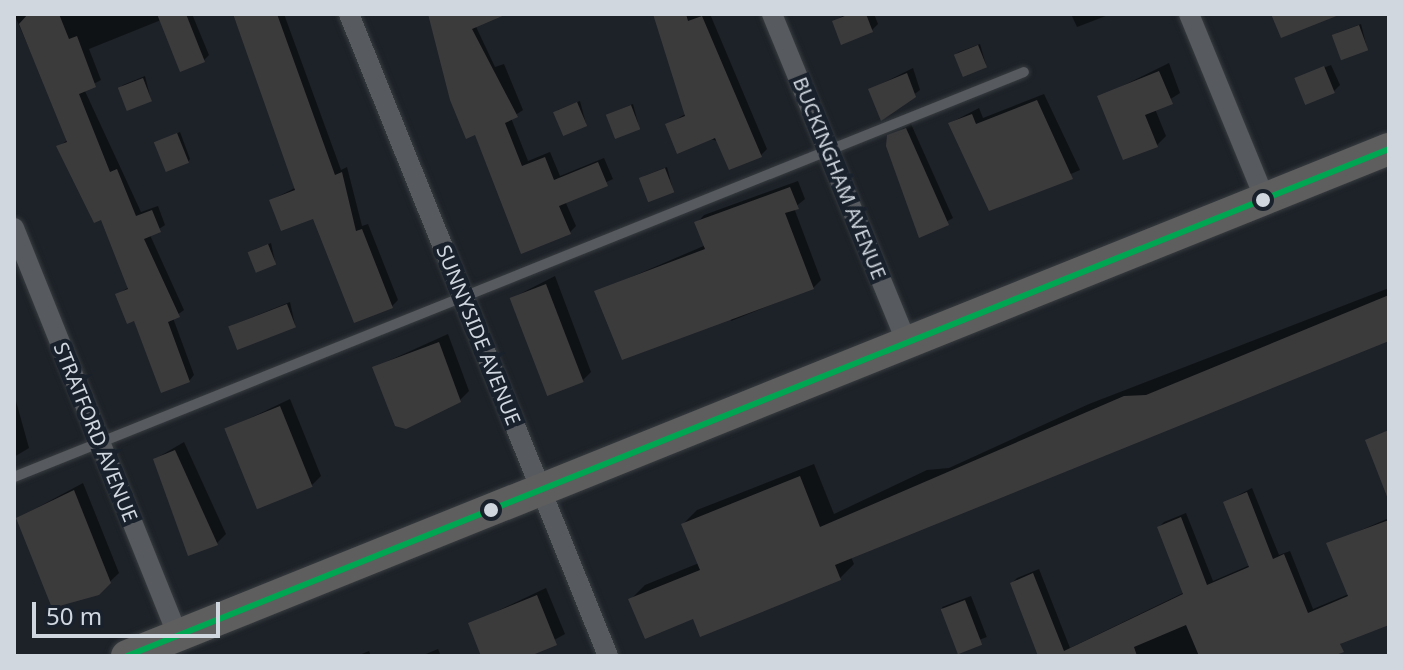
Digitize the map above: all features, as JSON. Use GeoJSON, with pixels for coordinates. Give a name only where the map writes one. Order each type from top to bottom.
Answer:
{"type":"FeatureCollection","features":[{"type":"Feature","properties":{"kind":"main road"},"geometry":{"type":"LineString","coordinates":[[127,656],[1389,149]]}},
{"type":"Feature","properties":{"kind":"street","name":"SUNNYSIDE AVENUE"},"geometry":{"type":"LineString","coordinates":[[349,14],[608,656]]}},
{"type":"Feature","properties":{"kind":"street","name":"BUCKINGHAM AVENUE"},"geometry":{"type":"LineString","coordinates":[[772,14],[907,343]]}},
{"type":"Feature","properties":{"kind":"street"},"geometry":{"type":"LineString","coordinates":[[1189,14],[1265,199]]}},
{"type":"Feature","properties":{"kind":"street","name":"STRATFORD AVENUE"},"geometry":{"type":"LineString","coordinates":[[14,228],[178,636]]}},
{"type":"Feature","properties":{"kind":"lane"},"geometry":{"type":"LineString","coordinates":[[14,477],[1024,72]]}},
{"type":"Feature","properties":{"kind":"building"},"geometry":{"type":"Polygon","coordinates":[[[28,14],[59,14],[69,39],[77,36],[96,87],[79,94],[110,172],[117,169],[136,216],[152,210],[161,232],[144,239],[180,317],[168,322],[190,382],[161,393],[134,321],[127,324],[115,294],[128,289],[101,220],[94,223],[56,146],[67,142],[19,24],[28,14]]]}},
{"type":"Feature","properties":{"kind":"building"},"geometry":{"type":"Polygon","coordinates":[[[157,14],[186,14],[205,62],[180,72],[157,14]]]}},
{"type":"Feature","properties":{"kind":"building"},"geometry":{"type":"Polygon","coordinates":[[[233,14],[277,14],[335,175],[342,172],[356,231],[362,229],[393,308],[354,323],[313,219],[281,231],[269,200],[295,190],[233,14]]]}},
{"type":"Feature","properties":{"kind":"building"},"geometry":{"type":"Polygon","coordinates":[[[428,14],[507,14],[472,29],[518,117],[505,123],[522,166],[545,157],[554,180],[598,162],[608,186],[559,206],[571,234],[521,254],[475,135],[466,139],[450,100],[428,14]]]}},
{"type":"Feature","properties":{"kind":"building"},"geometry":{"type":"Polygon","coordinates":[[[653,14],[686,14],[688,21],[702,16],[762,157],[729,170],[715,138],[677,154],[665,124],[685,116],[653,14]]]}},
{"type":"Feature","properties":{"kind":"building"},"geometry":{"type":"Polygon","coordinates":[[[850,14],[866,14],[873,32],[841,45],[832,21],[850,14]]]}},
{"type":"Feature","properties":{"kind":"building"},"geometry":{"type":"Polygon","coordinates":[[[1271,14],[1338,14],[1339,15],[1281,38],[1271,14]]]}},
{"type":"Feature","properties":{"kind":"building"},"geometry":{"type":"Polygon","coordinates":[[[1359,25],[1368,50],[1341,60],[1332,35],[1359,25]]]}},
{"type":"Feature","properties":{"kind":"building"},"geometry":{"type":"Polygon","coordinates":[[[978,45],[987,67],[963,77],[954,55],[978,45]]]}},
{"type":"Feature","properties":{"kind":"building"},"geometry":{"type":"Polygon","coordinates":[[[1324,66],[1335,93],[1305,105],[1294,78],[1324,66]]]}},
{"type":"Feature","properties":{"kind":"building"},"geometry":{"type":"Polygon","coordinates":[[[1159,71],[1173,104],[1145,115],[1158,147],[1123,160],[1097,96],[1159,71]]]}},
{"type":"Feature","properties":{"kind":"building"},"geometry":{"type":"Polygon","coordinates":[[[907,73],[916,97],[881,121],[868,89],[907,73]]]}},
{"type":"Feature","properties":{"kind":"building"},"geometry":{"type":"Polygon","coordinates":[[[143,78],[152,101],[127,111],[118,88],[143,78]]]}},
{"type":"Feature","properties":{"kind":"building"},"geometry":{"type":"Polygon","coordinates":[[[1037,100],[1073,179],[989,211],[948,123],[972,114],[976,124],[1037,100]]]}},
{"type":"Feature","properties":{"kind":"building"},"geometry":{"type":"Polygon","coordinates":[[[577,102],[587,126],[563,136],[553,112],[577,102]]]}},
{"type":"Feature","properties":{"kind":"building"},"geometry":{"type":"Polygon","coordinates":[[[631,105],[640,129],[615,139],[606,115],[631,105]]]}},
{"type":"Feature","properties":{"kind":"building"},"geometry":{"type":"Polygon","coordinates":[[[906,128],[949,225],[919,238],[886,146],[887,135],[906,128]]]}},
{"type":"Feature","properties":{"kind":"building"},"geometry":{"type":"Polygon","coordinates":[[[177,133],[189,163],[166,172],[154,142],[177,133]]]}},
{"type":"Feature","properties":{"kind":"building"},"geometry":{"type":"Polygon","coordinates":[[[665,168],[674,192],[648,202],[639,178],[665,168]]]}},
{"type":"Feature","properties":{"kind":"building"},"geometry":{"type":"Polygon","coordinates":[[[790,187],[799,209],[785,213],[814,289],[622,360],[594,291],[705,249],[694,222],[790,187]]]}},
{"type":"Feature","properties":{"kind":"building"},"geometry":{"type":"Polygon","coordinates":[[[268,244],[276,264],[256,273],[248,252],[268,244]]]}},
{"type":"Feature","properties":{"kind":"building"},"geometry":{"type":"Polygon","coordinates":[[[546,284],[584,382],[547,396],[510,298],[546,284]]]}},
{"type":"Feature","properties":{"kind":"building"},"geometry":{"type":"Polygon","coordinates":[[[1389,295],[1389,341],[835,565],[841,580],[700,637],[693,619],[645,639],[628,599],[700,570],[681,524],[800,476],[820,527],[1124,396],[1146,395],[1389,295]]]}},
{"type":"Feature","properties":{"kind":"building"},"geometry":{"type":"Polygon","coordinates":[[[287,304],[296,327],[237,350],[228,327],[287,304]]]}},
{"type":"Feature","properties":{"kind":"building"},"geometry":{"type":"Polygon","coordinates":[[[439,342],[461,402],[406,429],[395,426],[372,367],[439,342]]]}},
{"type":"Feature","properties":{"kind":"building"},"geometry":{"type":"Polygon","coordinates":[[[280,406],[313,487],[257,509],[224,428],[280,406]]]}},
{"type":"Feature","properties":{"kind":"building"},"geometry":{"type":"Polygon","coordinates":[[[1389,430],[1389,498],[1388,499],[1365,440],[1389,430]]]}},
{"type":"Feature","properties":{"kind":"building"},"geometry":{"type":"Polygon","coordinates":[[[175,450],[218,545],[188,556],[153,459],[175,450]]]}},
{"type":"Feature","properties":{"kind":"building"},"geometry":{"type":"Polygon","coordinates":[[[74,490],[111,583],[99,595],[52,608],[16,518],[74,490]]]}},
{"type":"Feature","properties":{"kind":"building"},"geometry":{"type":"Polygon","coordinates":[[[1247,492],[1273,559],[1284,554],[1308,613],[1348,596],[1326,543],[1389,520],[1389,625],[1340,644],[1344,652],[1333,656],[1199,656],[1186,625],[1134,647],[1137,656],[1038,656],[1010,583],[1033,573],[1064,651],[1183,594],[1157,527],[1181,517],[1207,585],[1249,567],[1223,502],[1247,492]]]}},
{"type":"Feature","properties":{"kind":"building"},"geometry":{"type":"Polygon","coordinates":[[[537,595],[557,645],[530,656],[481,656],[468,623],[537,595]]]}},
{"type":"Feature","properties":{"kind":"building"},"geometry":{"type":"Polygon","coordinates":[[[965,600],[982,645],[958,654],[941,609],[965,600]]]}},
{"type":"Feature","properties":{"kind":"transit line"},"geometry":{"type":"LineString","coordinates":[[127,656],[1389,149]]}}]}
